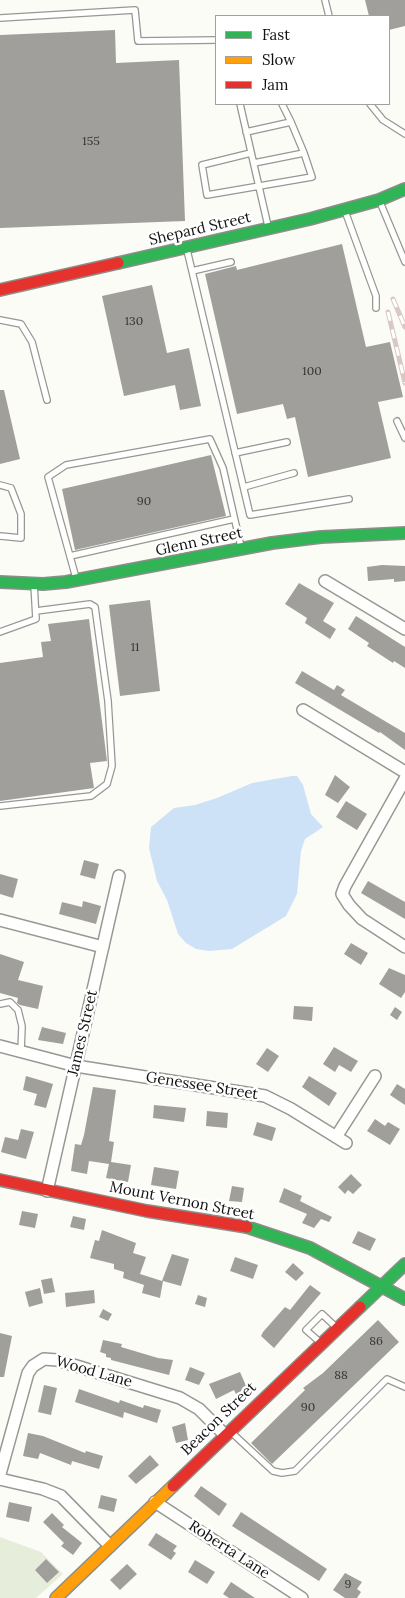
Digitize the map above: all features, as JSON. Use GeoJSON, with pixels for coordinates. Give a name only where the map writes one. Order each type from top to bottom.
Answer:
{"type":"FeatureCollection","features":[{"type":"Feature","properties":{"kind":"main road","name":"Shepard Street"},"geometry":{"type":"LineString","coordinates":[[0,290],[269,228],[379,200],[405,189]]}},
{"type":"Feature","properties":{"kind":"main road","name":"Glenn Street"},"geometry":{"type":"LineString","coordinates":[[0,582],[34,584],[76,580],[241,548],[321,537],[405,532]]}},
{"type":"Feature","properties":{"kind":"main road","name":"Mount Vernon Street"},"geometry":{"type":"LineString","coordinates":[[0,1180],[147,1211],[240,1224],[310,1248],[405,1299]]}},
{"type":"Feature","properties":{"kind":"main road","name":"Beacon Street"},"geometry":{"type":"LineString","coordinates":[[56,1598],[405,1264]]}},
{"type":"Feature","properties":{"kind":"street"},"geometry":{"type":"LineString","coordinates":[[324,581],[405,629]]}},
{"type":"Feature","properties":{"kind":"street"},"geometry":{"type":"LineString","coordinates":[[304,710],[405,772]]}},
{"type":"Feature","properties":{"kind":"street"},"geometry":{"type":"LineString","coordinates":[[405,779],[344,886],[342,894],[362,919],[405,947]]}},
{"type":"Feature","properties":{"kind":"street","name":"James Street"},"geometry":{"type":"LineString","coordinates":[[47,1190],[119,876]]}},
{"type":"Feature","properties":{"kind":"street"},"geometry":{"type":"LineString","coordinates":[[0,920],[103,947]]}},
{"type":"Feature","properties":{"kind":"street","name":"Genessee Street"},"geometry":{"type":"LineString","coordinates":[[0,1046],[76,1066],[265,1096],[341,1140],[375,1076]]}},
{"type":"Feature","properties":{"kind":"street","name":"Wood Lane"},"geometry":{"type":"LineString","coordinates":[[0,1474],[28,1373],[33,1366],[44,1359],[57,1360],[180,1398],[199,1409],[227,1433]]}},
{"type":"Feature","properties":{"kind":"street"},"geometry":{"type":"LineString","coordinates":[[0,1479],[43,1489],[61,1496],[110,1546]]}},
{"type":"Feature","properties":{"kind":"street","name":"Roberta Lane"},"geometry":{"type":"LineString","coordinates":[[155,1502],[302,1598]]}},
{"type":"Feature","properties":{"kind":"lane"},"geometry":{"type":"LineString","coordinates":[[325,0],[329,15]]}},
{"type":"Feature","properties":{"kind":"lane"},"geometry":{"type":"LineString","coordinates":[[0,18],[135,10],[138,41],[215,40]]}},
{"type":"Feature","properties":{"kind":"lane"},"geometry":{"type":"LineString","coordinates":[[240,105],[269,228]]}},
{"type":"Feature","properties":{"kind":"lane"},"geometry":{"type":"LineString","coordinates":[[251,153],[202,165],[207,195],[312,177],[292,122],[283,105]]}},
{"type":"Feature","properties":{"kind":"lane"},"geometry":{"type":"LineString","coordinates":[[371,105],[383,120],[405,134]]}},
{"type":"Feature","properties":{"kind":"lane"},"geometry":{"type":"LineString","coordinates":[[246,132],[292,122]]}},
{"type":"Feature","properties":{"kind":"lane"},"geometry":{"type":"LineString","coordinates":[[254,163],[304,153]]}},
{"type":"Feature","properties":{"kind":"lane"},"geometry":{"type":"LineString","coordinates":[[379,200],[405,262]]}},
{"type":"Feature","properties":{"kind":"lane"},"geometry":{"type":"LineString","coordinates":[[345,209],[376,296],[376,308]]}},
{"type":"Feature","properties":{"kind":"lane"},"geometry":{"type":"LineString","coordinates":[[186,248],[250,515],[349,499]]}},
{"type":"Feature","properties":{"kind":"lane"},"geometry":{"type":"LineString","coordinates":[[192,271],[231,262]]}},
{"type":"Feature","properties":{"kind":"lane"},"geometry":{"type":"LineString","coordinates":[[0,320],[21,324],[32,342],[47,400]]}},
{"type":"Feature","properties":{"kind":"lane"},"geometry":{"type":"LineString","coordinates":[[397,421],[405,438]]}},
{"type":"Feature","properties":{"kind":"lane"},"geometry":{"type":"LineString","coordinates":[[76,580],[48,477],[66,465],[210,439],[223,468],[241,548]]}},
{"type":"Feature","properties":{"kind":"lane"},"geometry":{"type":"LineString","coordinates":[[236,453],[287,442]]}},
{"type":"Feature","properties":{"kind":"lane"},"geometry":{"type":"LineString","coordinates":[[244,487],[294,473]]}},
{"type":"Feature","properties":{"kind":"lane"},"geometry":{"type":"LineString","coordinates":[[0,485],[11,488],[21,514],[21,538],[0,536]]}},
{"type":"Feature","properties":{"kind":"lane"},"geometry":{"type":"LineString","coordinates":[[70,556],[234,519]]}},
{"type":"Feature","properties":{"kind":"lane"},"geometry":{"type":"LineString","coordinates":[[0,632],[36,619],[34,584]]}},
{"type":"Feature","properties":{"kind":"lane"},"geometry":{"type":"LineString","coordinates":[[0,806],[91,796],[107,784],[112,766],[109,709],[95,607],[90,604],[36,611]]}},
{"type":"Feature","properties":{"kind":"lane"},"geometry":{"type":"LineString","coordinates":[[0,1004],[10,1002],[18,1010],[22,1026],[21,1051]]}},
{"type":"Feature","properties":{"kind":"lane"},"geometry":{"type":"LineString","coordinates":[[321,1343],[306,1330],[322,1314],[337,1328]]}},
{"type":"Feature","properties":{"kind":"lane"},"geometry":{"type":"LineString","coordinates":[[227,1433],[273,1471],[282,1474],[295,1471],[387,1379],[405,1387]]}},
{"type":"Feature","properties":{"kind":"green space"},"geometry":{"type":"Polygon","coordinates":[[[0,1537],[41,1552],[63,1574],[36,1598],[0,1598],[0,1537]]]}},
{"type":"Feature","properties":{"kind":"water"},"geometry":{"type":"Polygon","coordinates":[[[297,776],[303,785],[311,814],[323,827],[305,839],[301,851],[297,894],[286,916],[232,949],[209,951],[196,949],[186,943],[178,934],[167,900],[157,881],[149,848],[151,827],[174,808],[195,805],[217,798],[252,783],[297,776]]]}},
{"type":"Feature","properties":{"kind":"building"},"geometry":{"type":"Polygon","coordinates":[[[365,0],[405,0],[405,26],[390,30],[390,15],[369,15],[365,0]]]}},
{"type":"Feature","properties":{"kind":"building"},"geometry":{"type":"Polygon","coordinates":[[[115,30],[116,63],[179,60],[185,221],[0,228],[0,35],[115,30]]]}},
{"type":"Feature","properties":{"kind":"building"},"geometry":{"type":"Polygon","coordinates":[[[342,244],[366,347],[390,342],[403,397],[378,402],[391,458],[308,477],[295,417],[287,419],[283,404],[237,414],[205,274],[236,266],[237,270],[342,244]]]}},
{"type":"Feature","properties":{"kind":"building"},"geometry":{"type":"Polygon","coordinates":[[[152,285],[167,353],[189,348],[201,406],[180,410],[175,385],[124,396],[102,296],[152,285]]]}},
{"type":"Feature","properties":{"kind":"building"},"geometry":{"type":"Polygon","coordinates":[[[0,390],[4,390],[20,459],[0,464],[0,390]]]}},
{"type":"Feature","properties":{"kind":"building"},"geometry":{"type":"Polygon","coordinates":[[[211,455],[226,516],[75,550],[62,489],[211,455]]]}},
{"type":"Feature","properties":{"kind":"building"},"geometry":{"type":"Polygon","coordinates":[[[382,565],[405,566],[405,581],[394,582],[394,579],[368,581],[367,567],[382,565]]]}},
{"type":"Feature","properties":{"kind":"building"},"geometry":{"type":"Polygon","coordinates":[[[299,583],[334,603],[323,621],[336,629],[330,639],[305,623],[307,618],[285,604],[299,583]]]}},
{"type":"Feature","properties":{"kind":"building"},"geometry":{"type":"Polygon","coordinates":[[[150,600],[160,691],[120,696],[109,605],[150,600]]]}},
{"type":"Feature","properties":{"kind":"building"},"geometry":{"type":"Polygon","coordinates":[[[356,616],[405,647],[405,668],[394,661],[393,663],[367,646],[369,643],[348,629],[356,616]]]}},
{"type":"Feature","properties":{"kind":"building"},"geometry":{"type":"Polygon","coordinates":[[[89,619],[107,761],[90,763],[94,788],[0,801],[0,663],[43,657],[41,642],[51,641],[48,624],[89,619]]]}},
{"type":"Feature","properties":{"kind":"building"},"geometry":{"type":"Polygon","coordinates":[[[302,671],[334,690],[337,685],[345,690],[341,695],[405,733],[405,750],[380,732],[295,683],[302,671]]]}},
{"type":"Feature","properties":{"kind":"building"},"geometry":{"type":"Polygon","coordinates":[[[335,775],[350,787],[338,803],[325,795],[335,775]]]}},
{"type":"Feature","properties":{"kind":"building"},"geometry":{"type":"Polygon","coordinates":[[[346,801],[367,814],[357,830],[336,817],[346,801]]]}},
{"type":"Feature","properties":{"kind":"building"},"geometry":{"type":"Polygon","coordinates":[[[84,860],[99,864],[95,879],[80,875],[84,860]]]}},
{"type":"Feature","properties":{"kind":"building"},"geometry":{"type":"Polygon","coordinates":[[[0,874],[18,879],[13,898],[0,894],[0,874]]]}},
{"type":"Feature","properties":{"kind":"building"},"geometry":{"type":"Polygon","coordinates":[[[368,881],[405,902],[405,919],[361,893],[368,881]]]}},
{"type":"Feature","properties":{"kind":"building"},"geometry":{"type":"Polygon","coordinates":[[[83,901],[101,906],[96,924],[59,914],[62,902],[82,907],[83,901]]]}},
{"type":"Feature","properties":{"kind":"building"},"geometry":{"type":"Polygon","coordinates":[[[351,943],[368,953],[361,965],[344,954],[351,943]]]}},
{"type":"Feature","properties":{"kind":"building"},"geometry":{"type":"Polygon","coordinates":[[[0,954],[24,962],[18,980],[43,986],[38,1009],[20,1005],[17,1003],[18,998],[0,993],[0,954]]]}},
{"type":"Feature","properties":{"kind":"building"},"geometry":{"type":"Polygon","coordinates":[[[389,968],[405,975],[405,992],[401,998],[379,984],[389,968]]]}},
{"type":"Feature","properties":{"kind":"building"},"geometry":{"type":"Polygon","coordinates":[[[294,1006],[313,1007],[312,1021],[293,1019],[294,1006]]]}},
{"type":"Feature","properties":{"kind":"building"},"geometry":{"type":"Polygon","coordinates":[[[395,1007],[402,1012],[397,1020],[390,1015],[395,1007]]]}},
{"type":"Feature","properties":{"kind":"building"},"geometry":{"type":"Polygon","coordinates":[[[42,1027],[66,1033],[63,1044],[38,1040],[42,1027]]]}},
{"type":"Feature","properties":{"kind":"building"},"geometry":{"type":"Polygon","coordinates":[[[334,1047],[358,1061],[351,1072],[339,1065],[335,1072],[323,1064],[334,1047]]]}},
{"type":"Feature","properties":{"kind":"building"},"geometry":{"type":"Polygon","coordinates":[[[267,1048],[279,1056],[268,1072],[256,1064],[267,1048]]]}},
{"type":"Feature","properties":{"kind":"building"},"geometry":{"type":"Polygon","coordinates":[[[26,1076],[53,1084],[46,1108],[34,1105],[37,1094],[23,1090],[26,1076]]]}},
{"type":"Feature","properties":{"kind":"building"},"geometry":{"type":"Polygon","coordinates":[[[309,1076],[337,1093],[329,1106],[302,1087],[309,1076]]]}},
{"type":"Feature","properties":{"kind":"building"},"geometry":{"type":"Polygon","coordinates":[[[397,1084],[405,1089],[405,1105],[390,1095],[397,1084]]]}},
{"type":"Feature","properties":{"kind":"building"},"geometry":{"type":"Polygon","coordinates":[[[93,1087],[116,1090],[109,1141],[114,1142],[111,1162],[131,1165],[128,1182],[106,1178],[109,1164],[89,1161],[87,1174],[71,1171],[75,1144],[81,1145],[84,1135],[93,1087]]]}},
{"type":"Feature","properties":{"kind":"building"},"geometry":{"type":"Polygon","coordinates":[[[154,1105],[186,1108],[184,1122],[153,1118],[154,1105]]]}},
{"type":"Feature","properties":{"kind":"building"},"geometry":{"type":"Polygon","coordinates":[[[207,1111],[228,1113],[227,1128],[206,1126],[207,1111]]]}},
{"type":"Feature","properties":{"kind":"building"},"geometry":{"type":"Polygon","coordinates":[[[375,1119],[385,1126],[388,1122],[400,1129],[390,1145],[367,1131],[375,1119]]]}},
{"type":"Feature","properties":{"kind":"building"},"geometry":{"type":"Polygon","coordinates":[[[257,1122],[276,1128],[272,1141],[253,1135],[257,1122]]]}},
{"type":"Feature","properties":{"kind":"building"},"geometry":{"type":"Polygon","coordinates":[[[21,1129],[34,1132],[26,1159],[1,1152],[5,1137],[18,1140],[21,1129]]]}},
{"type":"Feature","properties":{"kind":"building"},"geometry":{"type":"Polygon","coordinates":[[[154,1167],[179,1171],[176,1189],[151,1185],[154,1167]]]}},
{"type":"Feature","properties":{"kind":"building"},"geometry":{"type":"Polygon","coordinates":[[[351,1174],[362,1185],[353,1194],[348,1190],[345,1194],[338,1187],[351,1174]]]}},
{"type":"Feature","properties":{"kind":"building"},"geometry":{"type":"Polygon","coordinates":[[[232,1186],[244,1188],[242,1202],[229,1201],[232,1186]]]}},
{"type":"Feature","properties":{"kind":"building"},"geometry":{"type":"Polygon","coordinates":[[[284,1188],[302,1196],[300,1201],[332,1217],[329,1222],[321,1219],[314,1228],[302,1223],[307,1214],[279,1202],[284,1188]]]}},
{"type":"Feature","properties":{"kind":"building"},"geometry":{"type":"Polygon","coordinates":[[[22,1211],[38,1214],[35,1228],[19,1225],[22,1211]]]}},
{"type":"Feature","properties":{"kind":"building"},"geometry":{"type":"Polygon","coordinates":[[[73,1216],[86,1219],[84,1230],[70,1227],[73,1216]]]}},
{"type":"Feature","properties":{"kind":"building"},"geometry":{"type":"Polygon","coordinates":[[[102,1230],[136,1243],[133,1253],[146,1257],[140,1274],[162,1281],[172,1254],[189,1259],[181,1286],[163,1281],[160,1298],[142,1293],[144,1285],[123,1278],[124,1272],[114,1269],[114,1264],[90,1258],[95,1240],[99,1241],[102,1230]]]}},
{"type":"Feature","properties":{"kind":"building"},"geometry":{"type":"Polygon","coordinates":[[[358,1231],[376,1239],[370,1251],[352,1243],[358,1231]]]}},
{"type":"Feature","properties":{"kind":"building"},"geometry":{"type":"Polygon","coordinates":[[[235,1257],[258,1265],[253,1279],[230,1271],[235,1257]]]}},
{"type":"Feature","properties":{"kind":"building"},"geometry":{"type":"Polygon","coordinates":[[[293,1263],[304,1273],[296,1281],[285,1272],[293,1263]]]}},
{"type":"Feature","properties":{"kind":"building"},"geometry":{"type":"Polygon","coordinates":[[[52,1278],[55,1292],[44,1294],[41,1280],[52,1278]]]}},
{"type":"Feature","properties":{"kind":"building"},"geometry":{"type":"Polygon","coordinates":[[[310,1285],[321,1293],[274,1348],[261,1336],[263,1332],[285,1307],[290,1310],[310,1285]]]}},
{"type":"Feature","properties":{"kind":"building"},"geometry":{"type":"Polygon","coordinates":[[[40,1288],[43,1303],[29,1307],[25,1292],[40,1288]]]}},
{"type":"Feature","properties":{"kind":"building"},"geometry":{"type":"Polygon","coordinates":[[[94,1290],[95,1303],[66,1307],[65,1293],[94,1290]]]}},
{"type":"Feature","properties":{"kind":"building"},"geometry":{"type":"Polygon","coordinates":[[[198,1295],[207,1298],[205,1307],[195,1304],[198,1295]]]}},
{"type":"Feature","properties":{"kind":"building"},"geometry":{"type":"Polygon","coordinates":[[[103,1309],[112,1314],[108,1321],[99,1317],[103,1309]]]}},
{"type":"Feature","properties":{"kind":"building"},"geometry":{"type":"Polygon","coordinates":[[[378,1320],[399,1342],[272,1464],[251,1443],[305,1390],[303,1388],[323,1373],[378,1320]]]}},
{"type":"Feature","properties":{"kind":"building"},"geometry":{"type":"Polygon","coordinates":[[[0,1333],[12,1336],[4,1377],[0,1377],[0,1333]]]}},
{"type":"Feature","properties":{"kind":"building"},"geometry":{"type":"Polygon","coordinates":[[[103,1340],[122,1344],[121,1347],[158,1358],[173,1360],[169,1375],[111,1360],[111,1358],[106,1357],[106,1354],[100,1352],[103,1340]]]}},
{"type":"Feature","properties":{"kind":"building"},"geometry":{"type":"Polygon","coordinates":[[[190,1367],[205,1373],[199,1385],[185,1380],[190,1367]]]}},
{"type":"Feature","properties":{"kind":"building"},"geometry":{"type":"Polygon","coordinates":[[[240,1372],[247,1388],[236,1394],[234,1390],[216,1399],[209,1384],[240,1372]]]}},
{"type":"Feature","properties":{"kind":"building"},"geometry":{"type":"Polygon","coordinates":[[[44,1385],[57,1388],[51,1415],[38,1412],[44,1385]]]}},
{"type":"Feature","properties":{"kind":"building"},"geometry":{"type":"Polygon","coordinates":[[[79,1389],[119,1403],[120,1400],[143,1408],[144,1405],[161,1410],[157,1423],[124,1412],[123,1418],[75,1402],[79,1389]]]}},
{"type":"Feature","properties":{"kind":"building"},"geometry":{"type":"Polygon","coordinates":[[[185,1423],[188,1440],[176,1443],[172,1427],[185,1423]]]}},
{"type":"Feature","properties":{"kind":"building"},"geometry":{"type":"Polygon","coordinates":[[[28,1433],[43,1436],[85,1453],[86,1451],[103,1456],[99,1469],[72,1461],[71,1465],[40,1453],[38,1459],[23,1456],[28,1433]]]}},
{"type":"Feature","properties":{"kind":"building"},"geometry":{"type":"Polygon","coordinates":[[[150,1455],[159,1465],[136,1484],[128,1476],[150,1455]]]}},
{"type":"Feature","properties":{"kind":"building"},"geometry":{"type":"Polygon","coordinates":[[[201,1486],[227,1504],[219,1516],[194,1496],[201,1486]]]}},
{"type":"Feature","properties":{"kind":"building"},"geometry":{"type":"Polygon","coordinates":[[[101,1495],[117,1499],[114,1512],[98,1508],[101,1495]]]}},
{"type":"Feature","properties":{"kind":"building"},"geometry":{"type":"Polygon","coordinates":[[[9,1502],[32,1507],[29,1522],[6,1517],[9,1502]]]}},
{"type":"Feature","properties":{"kind":"building"},"geometry":{"type":"Polygon","coordinates":[[[241,1512],[327,1569],[319,1581],[232,1526],[241,1512]]]}},
{"type":"Feature","properties":{"kind":"building"},"geometry":{"type":"Polygon","coordinates":[[[52,1513],[64,1525],[62,1527],[82,1543],[73,1555],[61,1546],[64,1543],[43,1522],[52,1513]]]}},
{"type":"Feature","properties":{"kind":"building"},"geometry":{"type":"Polygon","coordinates":[[[156,1533],[177,1546],[173,1551],[176,1553],[171,1560],[148,1545],[156,1533]]]}},
{"type":"Feature","properties":{"kind":"building"},"geometry":{"type":"Polygon","coordinates":[[[46,1559],[59,1572],[47,1583],[35,1570],[46,1559]]]}},
{"type":"Feature","properties":{"kind":"building"},"geometry":{"type":"Polygon","coordinates":[[[195,1560],[215,1572],[207,1584],[188,1572],[195,1560]]]}},
{"type":"Feature","properties":{"kind":"building"},"geometry":{"type":"Polygon","coordinates":[[[127,1564],[137,1574],[120,1590],[110,1580],[127,1564]]]}},
{"type":"Feature","properties":{"kind":"building"},"geometry":{"type":"Polygon","coordinates":[[[345,1573],[362,1582],[357,1589],[361,1592],[357,1598],[345,1598],[333,1590],[345,1573]]]}},
{"type":"Feature","properties":{"kind":"building"},"geometry":{"type":"Polygon","coordinates":[[[231,1582],[255,1598],[229,1598],[223,1594],[231,1582]]]}},
{"type":"Feature","properties":{"kind":"railway"},"geometry":{"type":"LineString","coordinates":[[393,299],[405,327]]}},
{"type":"Feature","properties":{"kind":"railway"},"geometry":{"type":"LineString","coordinates":[[388,312],[405,383]]}},
{"type":"Feature","properties":{"kind":"traffic: fast"},"geometry":{"type":"LineString","coordinates":[[118,263],[310,219],[379,200],[405,189]]}},
{"type":"Feature","properties":{"kind":"traffic: fast"},"geometry":{"type":"LineString","coordinates":[[0,582],[43,584],[66,582],[272,543],[321,537],[405,533]]}},
{"type":"Feature","properties":{"kind":"traffic: fast"},"geometry":{"type":"LineString","coordinates":[[247,1227],[310,1248],[405,1299]]}},
{"type":"Feature","properties":{"kind":"traffic: fast"},"geometry":{"type":"LineString","coordinates":[[360,1307],[405,1264]]}},
{"type":"Feature","properties":{"kind":"traffic: slow"},"geometry":{"type":"LineString","coordinates":[[56,1598],[173,1486]]}},
{"type":"Feature","properties":{"kind":"traffic: jam"},"geometry":{"type":"LineString","coordinates":[[0,290],[118,263]]}},
{"type":"Feature","properties":{"kind":"traffic: jam"},"geometry":{"type":"LineString","coordinates":[[0,1180],[147,1211],[247,1227]]}},
{"type":"Feature","properties":{"kind":"traffic: jam"},"geometry":{"type":"LineString","coordinates":[[173,1486],[360,1307]]}}]}
